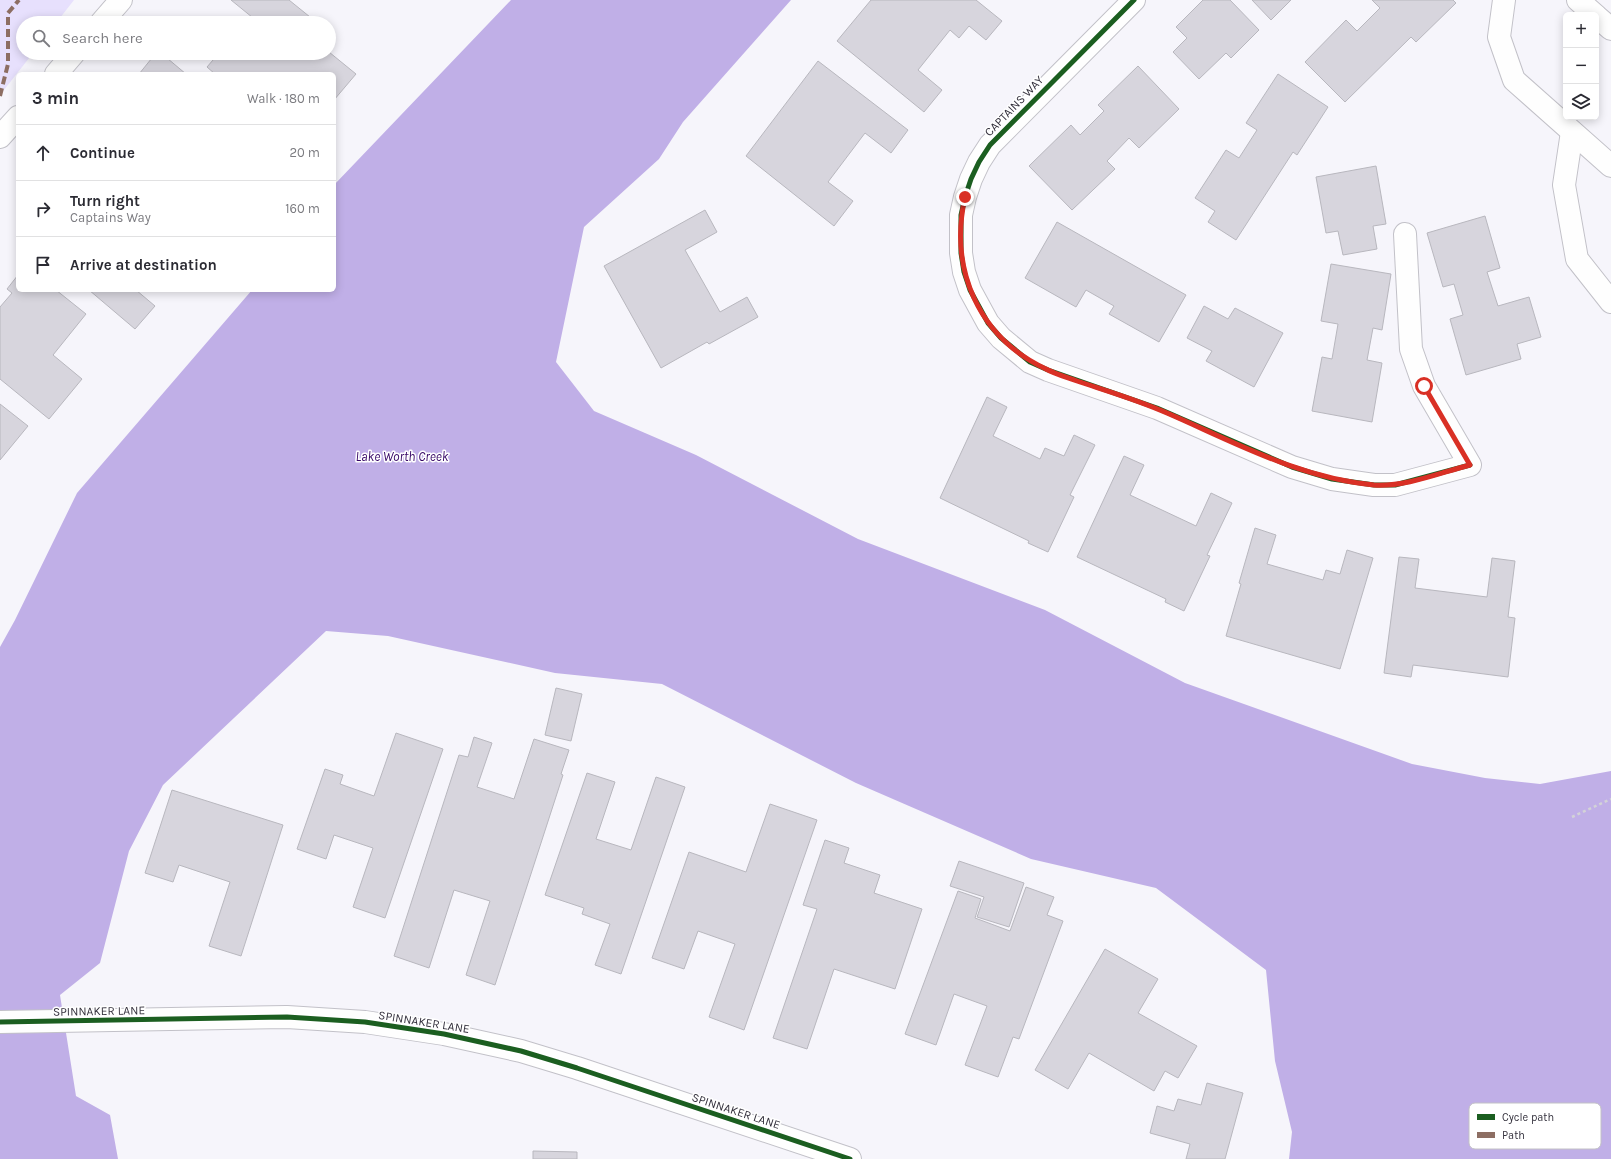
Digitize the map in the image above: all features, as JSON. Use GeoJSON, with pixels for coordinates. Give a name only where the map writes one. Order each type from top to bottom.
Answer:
{"type":"FeatureCollection","features":[{"type":"Feature","properties":{"kind":"street"},"geometry":{"type":"LineString","coordinates":[[107,16],[121,0]]}},
{"type":"Feature","properties":{"kind":"street","name":"CAPTAINS WAY"},"geometry":{"type":"LineString","coordinates":[[1134,0],[990,145],[979,162],[971,179],[961,215],[961,253],[964,272],[970,290],[988,323],[1015,351],[1030,362],[1048,370],[1157,408],[1292,468],[1332,479],[1374,485],[1395,485],[1470,465],[1424,386],[1410,349],[1405,234]]}},
{"type":"Feature","properties":{"kind":"street"},"geometry":{"type":"LineString","coordinates":[[1504,0],[1499,37],[1514,80],[1611,166]]}},
{"type":"Feature","properties":{"kind":"street"},"geometry":{"type":"LineString","coordinates":[[1578,0],[1603,20]]}},
{"type":"Feature","properties":{"kind":"street"},"geometry":{"type":"LineString","coordinates":[[58,72],[68,60]]}},
{"type":"Feature","properties":{"kind":"street"},"geometry":{"type":"LineString","coordinates":[[0,137],[16,119]]}},
{"type":"Feature","properties":{"kind":"street"},"geometry":{"type":"LineString","coordinates":[[1572,132],[1564,185],[1577,259],[1611,302]]}},
{"type":"Feature","properties":{"kind":"street","name":"SPINNAKER LANE"},"geometry":{"type":"LineString","coordinates":[[0,1022],[286,1017],[365,1022],[444,1034],[520,1051],[570,1066],[850,1159]]}},
{"type":"Feature","properties":{"kind":"path"},"geometry":{"type":"LineString","coordinates":[[1572,817],[1611,799]]}},
{"type":"Feature","properties":{"kind":"shaded area"},"geometry":{"type":"Polygon","coordinates":[[[0,0],[74,0],[61,16],[16,16],[16,60],[28,60],[18,72],[16,72],[16,75],[0,95],[0,0]]]}},
{"type":"Feature","properties":{"kind":"water","name":"Lake Worth Creek"},"geometry":{"type":"Polygon","coordinates":[[[511,0],[791,0],[683,122],[659,159],[584,227],[556,362],[594,411],[696,455],[858,539],[1045,610],[1185,683],[1412,764],[1485,778],[1540,784],[1611,771],[1611,1159],[1289,1159],[1292,1132],[1275,1061],[1266,970],[1156,888],[1031,859],[856,783],[662,684],[555,673],[388,636],[326,631],[163,785],[129,851],[100,963],[60,995],[76,1096],[110,1115],[118,1159],[0,1159],[0,647],[15,620],[77,493],[250,292],[336,292],[336,183],[511,0]]]}},
{"type":"Feature","properties":{"kind":"building"},"geometry":{"type":"Polygon","coordinates":[[[231,0],[289,0],[309,16],[251,16],[231,0]]]}},
{"type":"Feature","properties":{"kind":"building"},"geometry":{"type":"Polygon","coordinates":[[[871,0],[976,0],[1002,21],[986,40],[969,26],[959,38],[950,30],[918,70],[942,90],[924,112],[837,41],[871,0]]]}},
{"type":"Feature","properties":{"kind":"building"},"geometry":{"type":"Polygon","coordinates":[[[1203,0],[1230,0],[1259,30],[1231,58],[1226,53],[1199,79],[1173,52],[1187,38],[1176,27],[1203,0]]]}},
{"type":"Feature","properties":{"kind":"building"},"geometry":{"type":"Polygon","coordinates":[[[1252,0],[1291,0],[1271,20],[1252,0]]]}},
{"type":"Feature","properties":{"kind":"building"},"geometry":{"type":"Polygon","coordinates":[[[1372,0],[1453,0],[1456,3],[1416,42],[1411,37],[1345,102],[1305,62],[1346,20],[1357,31],[1380,8],[1372,0]]]}},
{"type":"Feature","properties":{"kind":"building"},"geometry":{"type":"Polygon","coordinates":[[[336,58],[356,74],[336,98],[336,72],[213,72],[207,67],[213,60],[336,60],[336,58]]]}},
{"type":"Feature","properties":{"kind":"building"},"geometry":{"type":"Polygon","coordinates":[[[150,60],[169,60],[184,72],[141,72],[150,60]]]}},
{"type":"Feature","properties":{"kind":"building"},"geometry":{"type":"Polygon","coordinates":[[[818,61],[908,130],[891,153],[865,133],[828,182],[853,201],[834,226],[746,156],[818,61]]]}},
{"type":"Feature","properties":{"kind":"building"},"geometry":{"type":"Polygon","coordinates":[[[1138,66],[1179,109],[1139,148],[1129,138],[1107,161],[1115,169],[1072,210],[1029,166],[1071,125],[1080,135],[1104,111],[1098,105],[1138,66]]]}},
{"type":"Feature","properties":{"kind":"building"},"geometry":{"type":"Polygon","coordinates":[[[1278,74],[1328,107],[1297,155],[1293,152],[1236,240],[1208,222],[1215,211],[1195,198],[1226,150],[1239,158],[1257,130],[1246,123],[1278,74]]]}},
{"type":"Feature","properties":{"kind":"building"},"geometry":{"type":"Polygon","coordinates":[[[1376,166],[1386,224],[1373,226],[1377,249],[1343,255],[1338,231],[1326,233],[1316,177],[1376,166]]]}},
{"type":"Feature","properties":{"kind":"building"},"geometry":{"type":"Polygon","coordinates":[[[705,210],[717,232],[685,250],[720,312],[747,297],[758,317],[709,344],[707,342],[661,368],[604,266],[705,210]]]}},
{"type":"Feature","properties":{"kind":"building"},"geometry":{"type":"Polygon","coordinates":[[[1485,216],[1500,268],[1487,272],[1498,306],[1529,297],[1541,337],[1517,344],[1521,359],[1466,375],[1450,319],[1463,315],[1454,284],[1443,287],[1427,233],[1485,216]]]}},
{"type":"Feature","properties":{"kind":"building"},"geometry":{"type":"Polygon","coordinates":[[[1057,222],[1186,295],[1159,342],[1109,314],[1114,306],[1086,290],[1076,307],[1025,278],[1057,222]]]}},
{"type":"Feature","properties":{"kind":"building"},"geometry":{"type":"Polygon","coordinates":[[[1331,264],[1391,274],[1382,330],[1373,328],[1367,360],[1382,363],[1372,422],[1312,411],[1322,357],[1332,359],[1338,324],[1321,321],[1331,264]]]}},
{"type":"Feature","properties":{"kind":"building"},"geometry":{"type":"Polygon","coordinates":[[[16,278],[16,292],[58,292],[86,314],[53,355],[82,379],[49,419],[0,379],[0,307],[12,293],[7,289],[16,278]]]}},
{"type":"Feature","properties":{"kind":"building"},"geometry":{"type":"Polygon","coordinates":[[[91,292],[138,292],[155,306],[135,329],[91,292]]]}},
{"type":"Feature","properties":{"kind":"building"},"geometry":{"type":"Polygon","coordinates":[[[1204,306],[1228,319],[1235,308],[1283,333],[1254,387],[1206,361],[1212,351],[1187,338],[1204,306]]]}},
{"type":"Feature","properties":{"kind":"building"},"geometry":{"type":"Polygon","coordinates":[[[987,397],[1007,407],[993,436],[1040,459],[1045,448],[1064,456],[1074,435],[1095,445],[1070,495],[1074,497],[1048,552],[1028,543],[1029,541],[940,498],[987,397]]]}},
{"type":"Feature","properties":{"kind":"building"},"geometry":{"type":"Polygon","coordinates":[[[0,404],[28,426],[0,460],[0,404]]]}},
{"type":"Feature","properties":{"kind":"building"},"geometry":{"type":"Polygon","coordinates":[[[1124,456],[1144,465],[1130,495],[1196,526],[1211,493],[1232,503],[1207,555],[1210,556],[1184,611],[1165,602],[1166,599],[1077,557],[1124,456]]]}},
{"type":"Feature","properties":{"kind":"building"},"geometry":{"type":"Polygon","coordinates":[[[1255,528],[1276,535],[1267,564],[1323,580],[1326,570],[1340,574],[1347,550],[1373,558],[1340,669],[1226,636],[1255,528]]]}},
{"type":"Feature","properties":{"kind":"building"},"geometry":{"type":"Polygon","coordinates":[[[1399,557],[1419,559],[1415,588],[1487,597],[1492,558],[1515,561],[1508,617],[1515,618],[1508,677],[1413,665],[1411,677],[1384,673],[1399,557]]]}},
{"type":"Feature","properties":{"kind":"building"},"geometry":{"type":"Polygon","coordinates":[[[556,688],[582,694],[571,741],[545,735],[556,688]]]}},
{"type":"Feature","properties":{"kind":"building"},"geometry":{"type":"Polygon","coordinates":[[[396,733],[443,749],[385,918],[353,907],[373,848],[334,835],[326,859],[297,849],[325,769],[343,775],[340,784],[374,796],[396,733]]]}},
{"type":"Feature","properties":{"kind":"building"},"geometry":{"type":"Polygon","coordinates":[[[474,737],[492,743],[477,787],[514,799],[534,739],[569,750],[561,774],[563,775],[495,985],[466,975],[490,901],[454,890],[429,968],[394,956],[459,755],[468,757],[474,737]]]}},
{"type":"Feature","properties":{"kind":"building"},"geometry":{"type":"Polygon","coordinates":[[[587,773],[615,782],[596,839],[631,850],[656,777],[685,787],[621,974],[595,965],[610,924],[582,914],[584,908],[545,895],[587,773]]]}},
{"type":"Feature","properties":{"kind":"building"},"geometry":{"type":"Polygon","coordinates":[[[172,790],[283,825],[241,956],[209,946],[230,882],[179,865],[173,882],[145,873],[172,790]]]}},
{"type":"Feature","properties":{"kind":"building"},"geometry":{"type":"Polygon","coordinates":[[[770,804],[817,820],[744,1030],[709,1017],[735,944],[698,931],[684,969],[652,958],[689,852],[746,872],[770,804]]]}},
{"type":"Feature","properties":{"kind":"building"},"geometry":{"type":"Polygon","coordinates":[[[825,840],[849,848],[844,863],[880,875],[874,893],[922,909],[895,989],[834,969],[807,1049],[773,1038],[817,909],[803,905],[825,840]]]}},
{"type":"Feature","properties":{"kind":"building"},"geometry":{"type":"Polygon","coordinates":[[[959,861],[1024,883],[1009,927],[977,917],[984,897],[950,886],[959,861]]]}},
{"type":"Feature","properties":{"kind":"building"},"geometry":{"type":"Polygon","coordinates":[[[1026,887],[1054,897],[1047,915],[1063,921],[1019,1039],[1013,1037],[998,1077],[965,1065],[987,1006],[954,994],[936,1045],[905,1034],[958,891],[981,899],[975,918],[1010,931],[1026,887]]]}},
{"type":"Feature","properties":{"kind":"building"},"geometry":{"type":"Polygon","coordinates":[[[1105,949],[1158,979],[1138,1013],[1197,1046],[1178,1078],[1165,1071],[1154,1091],[1089,1053],[1068,1089],[1035,1070],[1105,949]]]}},
{"type":"Feature","properties":{"kind":"building"},"geometry":{"type":"Polygon","coordinates":[[[1207,1083],[1243,1093],[1225,1159],[1186,1159],[1190,1144],[1150,1133],[1157,1106],[1174,1111],[1178,1099],[1201,1105],[1207,1083]]]}},
{"type":"Feature","properties":{"kind":"building"},"geometry":{"type":"Polygon","coordinates":[[[533,1151],[577,1152],[577,1159],[533,1159],[533,1151]]]}},
{"type":"Feature","properties":{"kind":"marked path"},"geometry":{"type":"LineString","coordinates":[[0,96],[8,64],[8,13],[19,0]]}},
{"type":"Feature","properties":{"kind":"cycle path"},"geometry":{"type":"LineString","coordinates":[[1134,0],[990,145],[979,162],[971,179],[961,215],[961,253],[964,272],[970,290],[988,323],[1001,338],[1030,362],[1048,370],[1157,408],[1292,467],[1332,479],[1374,485],[1395,485],[1470,465]]}},
{"type":"Feature","properties":{"kind":"cycle path"},"geometry":{"type":"LineString","coordinates":[[0,1022],[287,1017],[365,1022],[444,1034],[521,1051],[577,1068],[850,1159]]}},
{"type":"Feature","properties":{"kind":"route"},"geometry":{"type":"LineString","coordinates":[[965,197],[961,215],[961,253],[964,272],[978,307],[988,323],[1015,351],[1030,362],[1048,370],[1157,408],[1292,468],[1332,479],[1374,485],[1395,485],[1470,465],[1424,386]]}}]}
